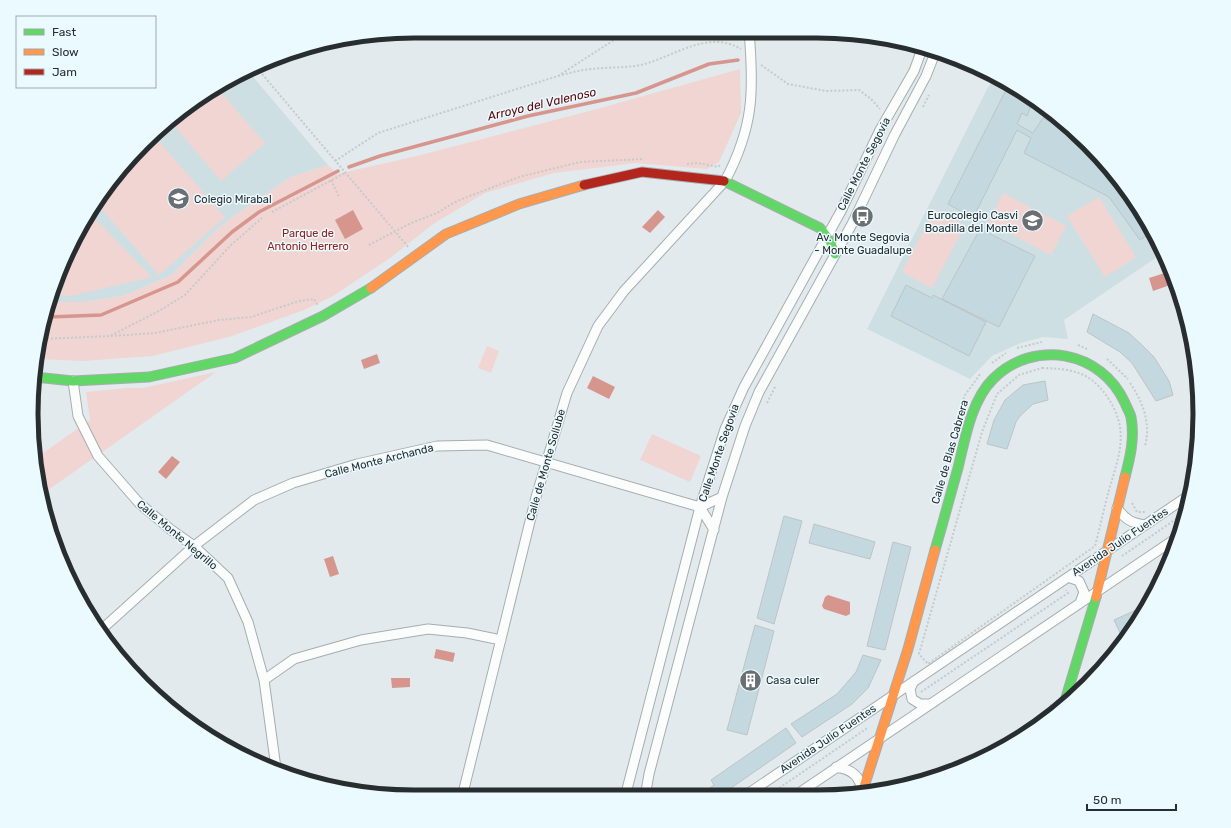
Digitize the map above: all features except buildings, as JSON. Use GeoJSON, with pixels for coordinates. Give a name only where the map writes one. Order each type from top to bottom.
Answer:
{"type":"FeatureCollection","features":[{"type":"Feature","properties":{"kind":"street","name":"Calle de Monte Sollube"},"geometry":{"type":"LineString","coordinates":[[464,790],[536,497],[567,393],[598,326],[624,291],[725,181],[734,164],[745,136],[752,107],[750,38]]}},
{"type":"Feature","properties":{"kind":"street","name":"Calle Monte Segovia"},"geometry":{"type":"LineString","coordinates":[[627,790],[700,507],[725,429],[744,387],[829,232],[888,116],[914,71],[921,53]]}},
{"type":"Feature","properties":{"kind":"street","name":"Calle Monte Segovia"},"geometry":{"type":"LineString","coordinates":[[646,790],[649,774],[722,497],[745,426],[759,392],[852,224],[894,136],[926,76],[934,57]]}},
{"type":"Feature","properties":{"kind":"street"},"geometry":{"type":"LineString","coordinates":[[40,378],[73,381],[149,378],[235,358],[323,316],[384,280],[446,234],[519,204],[569,189],[642,172],[725,181],[829,232],[852,224]]}},
{"type":"Feature","properties":{"kind":"street"},"geometry":{"type":"LineString","coordinates":[[829,232],[835,254]]}},
{"type":"Feature","properties":{"kind":"street","name":"Calle de Blas Cabrera"},"geometry":{"type":"LineString","coordinates":[[863,787],[895,694],[974,408],[985,387],[1001,370],[1021,359],[1056,353],[1089,362],[1108,376],[1116,385],[1128,405],[1131,416],[1133,439],[1097,592],[1066,696]]}},
{"type":"Feature","properties":{"kind":"street","name":"Calle Monte Negrillo"},"geometry":{"type":"LineString","coordinates":[[73,381],[78,416],[98,456],[139,503],[170,529],[194,546],[228,578],[248,622],[264,680],[275,763]]}},
{"type":"Feature","properties":{"kind":"street","name":"Calle Monte Archanda"},"geometry":{"type":"LineString","coordinates":[[104,627],[194,546],[254,500],[292,483],[357,464],[437,446],[487,445],[700,507]]}},
{"type":"Feature","properties":{"kind":"street"},"geometry":{"type":"LineString","coordinates":[[714,530],[700,507],[722,497]]}},
{"type":"Feature","properties":{"kind":"street","name":"Avenida Julio Fuentes"},"geometry":{"type":"LineString","coordinates":[[753,790],[914,681],[1060,579],[1106,551],[1183,499]]}},
{"type":"Feature","properties":{"kind":"street"},"geometry":{"type":"LineString","coordinates":[[1117,508],[1124,517],[1133,524],[1144,525]]}},
{"type":"Feature","properties":{"kind":"street"},"geometry":{"type":"LineString","coordinates":[[802,790],[1170,542]]}},
{"type":"Feature","properties":{"kind":"street","name":"Avenida Julio Fuentes"},"geometry":{"type":"LineString","coordinates":[[1060,579],[1079,581],[1084,592],[1080,603]]}},
{"type":"Feature","properties":{"kind":"street"},"geometry":{"type":"LineString","coordinates":[[264,680],[294,659],[361,640],[428,629],[467,633],[501,640]]}},
{"type":"Feature","properties":{"kind":"street"},"geometry":{"type":"LineString","coordinates":[[914,681],[910,690],[912,699],[920,704],[930,704]]}},
{"type":"Feature","properties":{"kind":"street"},"geometry":{"type":"LineString","coordinates":[[836,767],[848,769],[857,776],[861,787]]}},
{"type":"Feature","properties":{"kind":"path"},"geometry":{"type":"LineString","coordinates":[[558,76],[617,38]]}},
{"type":"Feature","properties":{"kind":"path"},"geometry":{"type":"LineString","coordinates":[[335,161],[378,133],[558,76],[590,69],[640,65],[672,55],[698,43],[721,42],[745,51],[774,76],[788,84],[826,91],[846,92],[859,90],[871,99],[888,116]]}},
{"type":"Feature","properties":{"kind":"path"},"geometry":{"type":"LineString","coordinates":[[259,72],[416,257]]}},
{"type":"Feature","properties":{"kind":"path"},"geometry":{"type":"LineString","coordinates":[[921,111],[930,90]]}},
{"type":"Feature","properties":{"kind":"path"},"geometry":{"type":"LineString","coordinates":[[272,212],[345,173]]}},
{"type":"Feature","properties":{"kind":"path"},"geometry":{"type":"LineString","coordinates":[[331,180],[340,197]]}},
{"type":"Feature","properties":{"kind":"path"},"geometry":{"type":"LineString","coordinates":[[110,336],[159,311],[185,295],[230,246],[262,218]]}},
{"type":"Feature","properties":{"kind":"path"},"geometry":{"type":"LineString","coordinates":[[369,245],[394,231]]}},
{"type":"Feature","properties":{"kind":"path"},"geometry":{"type":"LineString","coordinates":[[46,339],[155,333],[219,320],[251,317],[299,301],[314,298]]}},
{"type":"Feature","properties":{"kind":"path"},"geometry":{"type":"LineString","coordinates":[[1014,349],[1035,342],[1046,341]]}},
{"type":"Feature","properties":{"kind":"path"},"geometry":{"type":"LineString","coordinates":[[1074,345],[1081,345],[1093,351]]}},
{"type":"Feature","properties":{"kind":"path"},"geometry":{"type":"LineString","coordinates":[[988,367],[1008,352]]}},
{"type":"Feature","properties":{"kind":"path"},"geometry":{"type":"LineString","coordinates":[[1104,357],[1110,360],[1126,376],[1139,396],[1147,421],[1144,450]]}},
{"type":"Feature","properties":{"kind":"path"},"geometry":{"type":"LineString","coordinates":[[1042,368],[1068,369],[1084,374],[1103,391],[1115,408],[1121,432],[1120,457],[1109,490],[1095,546],[1060,579],[928,664],[919,654],[982,432],[997,394],[1019,375],[1042,368]]}},
{"type":"Feature","properties":{"kind":"path"},"geometry":{"type":"LineString","coordinates":[[960,410],[964,395],[984,371]]}},
{"type":"Feature","properties":{"kind":"path"},"geometry":{"type":"LineString","coordinates":[[766,405],[776,384]]}},
{"type":"Feature","properties":{"kind":"path"},"geometry":{"type":"LineString","coordinates":[[1133,497],[1132,505],[1136,512],[1149,512]]}},
{"type":"Feature","properties":{"kind":"path"},"geometry":{"type":"LineString","coordinates":[[1122,556],[1178,518]]}},
{"type":"Feature","properties":{"kind":"path"},"geometry":{"type":"LineString","coordinates":[[921,692],[1068,593],[1060,579]]}},
{"type":"Feature","properties":{"kind":"path"},"geometry":{"type":"LineString","coordinates":[[1049,709],[1051,703]]}},
{"type":"Feature","properties":{"kind":"shaded area","name":"Colegio Mirabal"},"geometry":{"type":"Polygon","coordinates":[[[252,75],[328,165],[291,177],[231,218],[214,232],[172,275],[123,296],[84,302],[55,302],[77,248],[101,205],[131,166],[166,131],[205,101],[226,88],[252,75]]]}},
{"type":"Feature","properties":{"kind":"shaded area","name":"Eurocolegio Casvi Boadilla del Monte"},"geometry":{"type":"Polygon","coordinates":[[[992,82],[1005,88],[1046,116],[1083,148],[1100,166],[1130,205],[1143,226],[1158,256],[1064,320],[1068,339],[1043,337],[1021,343],[992,356],[970,379],[867,329],[992,82]]]}},
{"type":"Feature","properties":{"kind":"shaded area"},"geometry":{"type":"Polygon","coordinates":[[[353,210],[363,229],[345,239],[335,220],[353,210]]]}},
{"type":"Feature","properties":{"kind":"shaded area"},"geometry":{"type":"Polygon","coordinates":[[[658,210],[665,217],[650,233],[642,227],[658,210]]]}},
{"type":"Feature","properties":{"kind":"shaded area"},"geometry":{"type":"Polygon","coordinates":[[[1165,273],[1170,285],[1153,291],[1149,278],[1165,273]]]}},
{"type":"Feature","properties":{"kind":"shaded area"},"geometry":{"type":"Polygon","coordinates":[[[377,354],[380,363],[364,369],[361,360],[377,354]]]}},
{"type":"Feature","properties":{"kind":"shaded area"},"geometry":{"type":"Polygon","coordinates":[[[593,376],[615,387],[609,399],[587,388],[593,376]]]}},
{"type":"Feature","properties":{"kind":"shaded area"},"geometry":{"type":"Polygon","coordinates":[[[172,456],[180,462],[166,479],[158,472],[172,456]]]}},
{"type":"Feature","properties":{"kind":"shaded area"},"geometry":{"type":"Polygon","coordinates":[[[333,556],[339,574],[330,577],[324,559],[333,556]]]}},
{"type":"Feature","properties":{"kind":"shaded area"},"geometry":{"type":"Polygon","coordinates":[[[828,595],[850,602],[850,614],[846,616],[824,609],[822,606],[825,597],[828,595]]]}},
{"type":"Feature","properties":{"kind":"shaded area"},"geometry":{"type":"Polygon","coordinates":[[[436,649],[455,653],[453,662],[434,658],[436,649]]]}},
{"type":"Feature","properties":{"kind":"shaded area"},"geometry":{"type":"Polygon","coordinates":[[[391,678],[410,678],[410,687],[392,688],[391,678]]]}},
{"type":"Feature","properties":{"kind":"green space","name":"Parque de Antonio Herrero"},"geometry":{"type":"Polygon","coordinates":[[[740,69],[741,113],[719,162],[707,169],[635,163],[554,173],[485,193],[433,224],[390,258],[333,296],[304,310],[229,337],[152,356],[83,361],[42,359],[55,302],[84,302],[123,296],[172,275],[214,232],[231,218],[291,177],[328,165],[337,174],[417,156],[597,109],[740,69]]]}},
{"type":"Feature","properties":{"kind":"green space"},"geometry":{"type":"Polygon","coordinates":[[[220,92],[265,143],[221,181],[174,125],[205,101],[220,92]]]}},
{"type":"Feature","properties":{"kind":"green space"},"geometry":{"type":"Polygon","coordinates":[[[157,139],[225,217],[159,275],[100,207],[131,166],[157,139]]]}},
{"type":"Feature","properties":{"kind":"green space"},"geometry":{"type":"Polygon","coordinates":[[[1003,193],[1066,226],[1051,255],[988,222],[1003,193]]]}},
{"type":"Feature","properties":{"kind":"green space"},"geometry":{"type":"Polygon","coordinates":[[[1099,197],[1136,257],[1105,277],[1067,216],[1099,197]]]}},
{"type":"Feature","properties":{"kind":"green space"},"geometry":{"type":"Polygon","coordinates":[[[935,209],[965,225],[932,288],[902,272],[935,209]]]}},
{"type":"Feature","properties":{"kind":"green space"},"geometry":{"type":"Polygon","coordinates":[[[93,217],[152,277],[70,296],[57,295],[77,248],[93,217]]]}},
{"type":"Feature","properties":{"kind":"green space"},"geometry":{"type":"Polygon","coordinates":[[[487,346],[499,351],[491,373],[478,368],[487,346]]]}},
{"type":"Feature","properties":{"kind":"green space"},"geometry":{"type":"Polygon","coordinates":[[[216,372],[46,491],[40,455],[90,420],[86,392],[143,388],[216,372]]]}},
{"type":"Feature","properties":{"kind":"green space"},"geometry":{"type":"Polygon","coordinates":[[[652,434],[701,456],[690,482],[640,460],[652,434]]]}},
{"type":"Feature","properties":{"kind":"waterway","name":"Arroyo del Valenoso"},"geometry":{"type":"LineString","coordinates":[[349,167],[380,156],[528,116],[636,93],[709,64],[738,60]]}},
{"type":"Feature","properties":{"kind":"waterway","name":"Arroyo del Valenoso"},"geometry":{"type":"LineString","coordinates":[[51,317],[101,315],[178,282],[232,232],[259,212],[338,171]]}},
{"type":"Feature","properties":{"kind":"traffic: fast"},"geometry":{"type":"LineString","coordinates":[[724,181],[820,228],[830,241],[835,254]]}},
{"type":"Feature","properties":{"kind":"traffic: fast"},"geometry":{"type":"LineString","coordinates":[[40,378],[73,381],[149,377],[235,358],[323,316],[371,288]]}},
{"type":"Feature","properties":{"kind":"traffic: fast"},"geometry":{"type":"LineString","coordinates":[[935,550],[958,468],[966,433],[979,398],[993,379],[1010,366],[1028,358],[1047,355],[1066,356],[1084,362],[1100,372],[1114,385],[1125,403],[1131,417],[1132,425],[1129,463],[1125,477]]}},
{"type":"Feature","properties":{"kind":"traffic: fast"},"geometry":{"type":"LineString","coordinates":[[1067,696],[1096,597]]}},
{"type":"Feature","properties":{"kind":"traffic: slow"},"geometry":{"type":"LineString","coordinates":[[371,288],[446,234],[519,204],[584,185]]}},
{"type":"Feature","properties":{"kind":"traffic: slow"},"geometry":{"type":"LineString","coordinates":[[1096,597],[1125,477]]}},
{"type":"Feature","properties":{"kind":"traffic: slow"},"geometry":{"type":"LineString","coordinates":[[864,787],[908,649],[935,550]]}},
{"type":"Feature","properties":{"kind":"traffic: jam"},"geometry":{"type":"LineString","coordinates":[[584,185],[642,172],[724,181]]}},
{"type":"Feature","properties":{"kind":"place","name":"Colegio Mirabal"},"geometry":{"type":"Point","coordinates":[179,199]}},
{"type":"Feature","properties":{"kind":"place","name":"Av. Monte Segovia - Monte Guadalupe"},"geometry":{"type":"Point","coordinates":[863,217]}},
{"type":"Feature","properties":{"kind":"place","name":"Eurocolegio Casvi Boadilla del Monte"},"geometry":{"type":"Point","coordinates":[1033,221]}},
{"type":"Feature","properties":{"kind":"place","name":"Casa culer"},"geometry":{"type":"Point","coordinates":[751,680]}}]}
